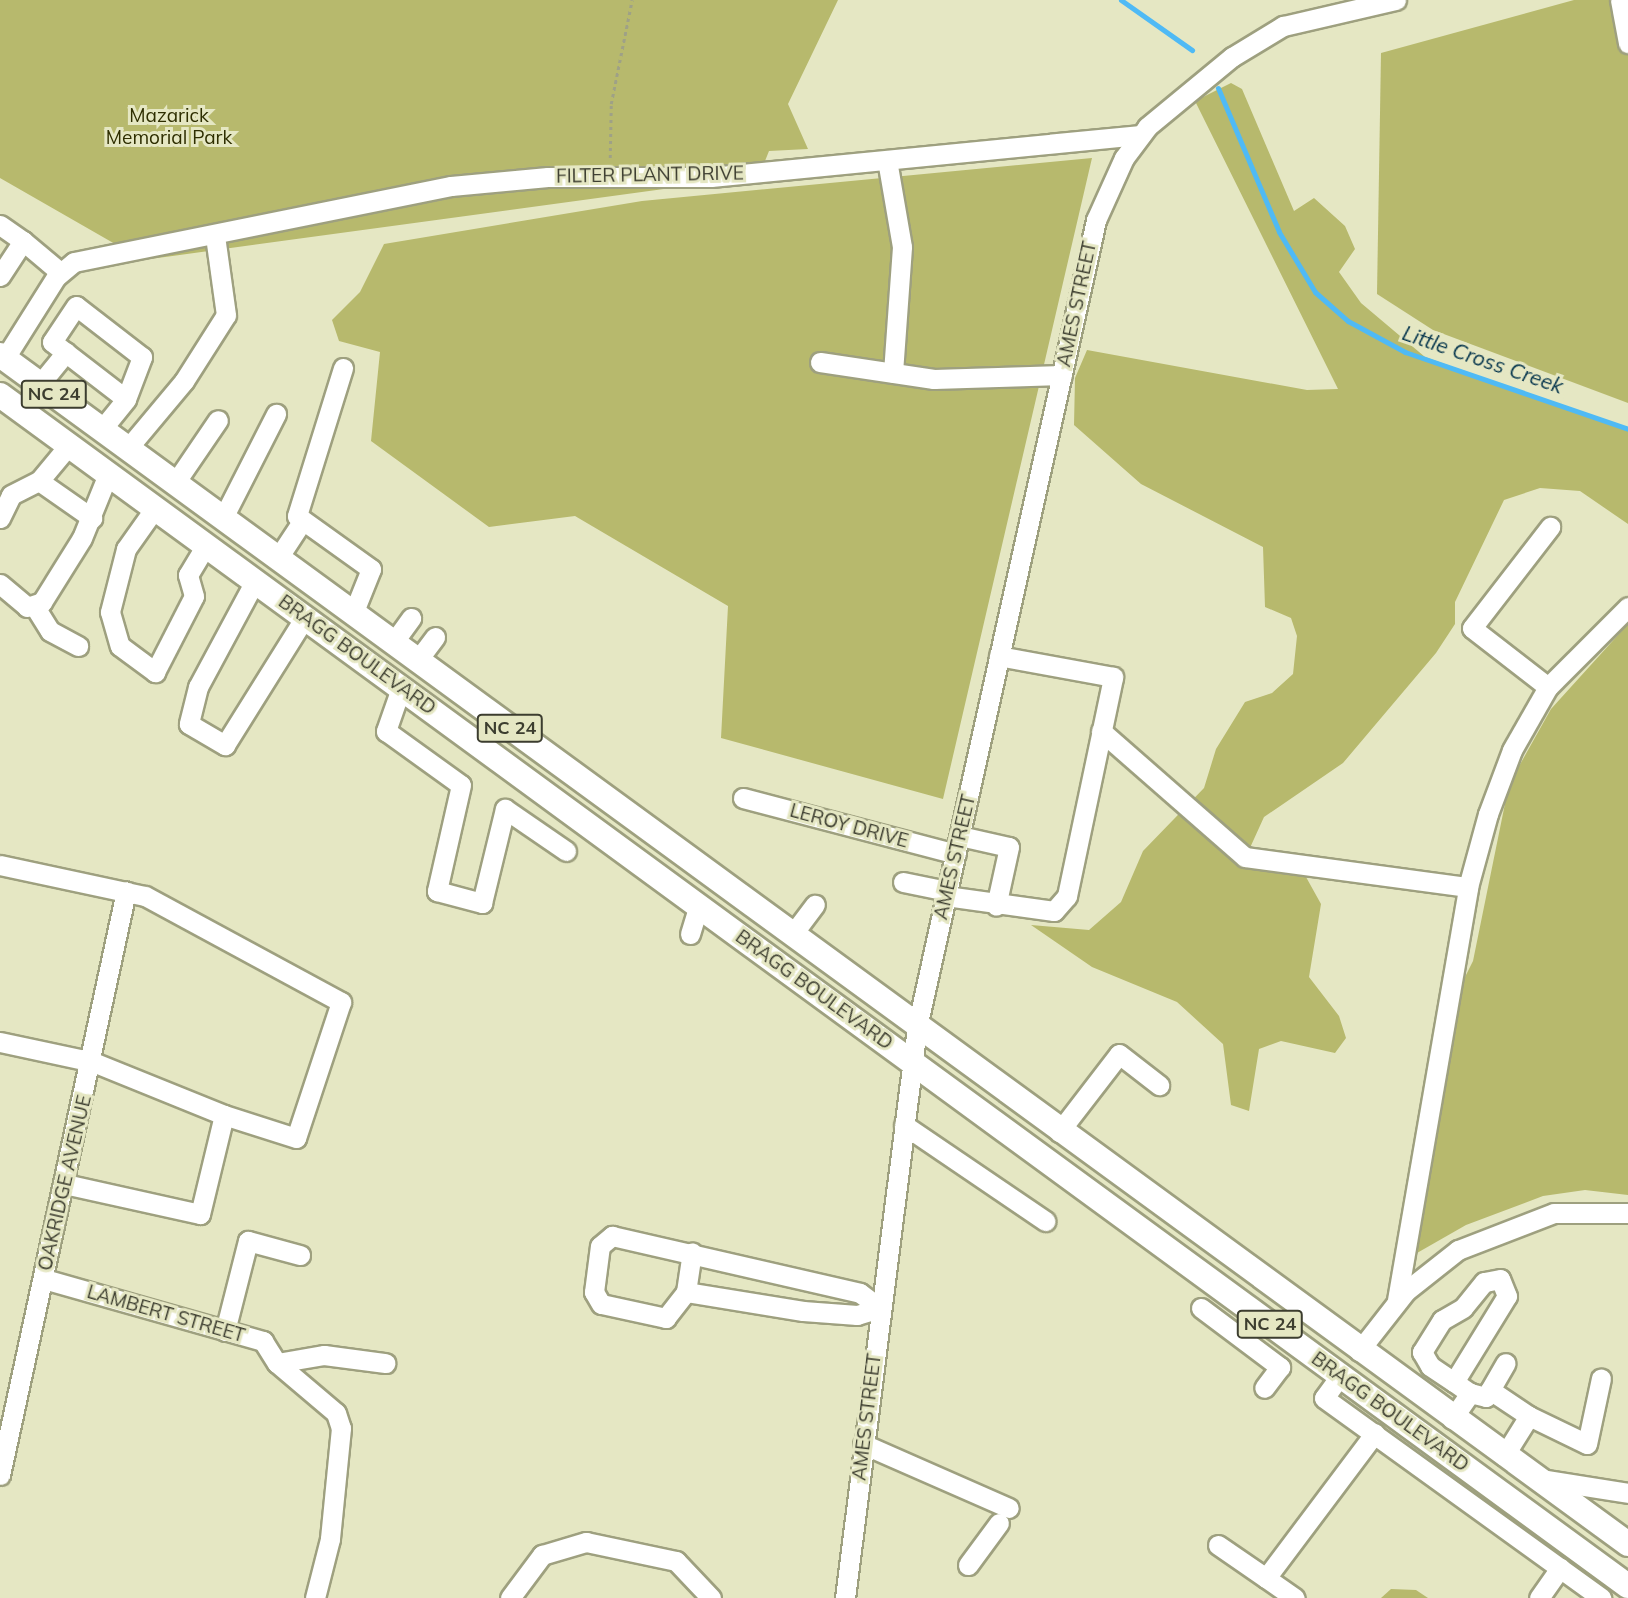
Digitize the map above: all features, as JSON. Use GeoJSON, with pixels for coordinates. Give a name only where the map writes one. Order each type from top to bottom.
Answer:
{"type":"FeatureCollection","features":[{"type":"Feature","properties":{"kind":"main road","name":"BRAGG BOULEVARD"},"geometry":{"type":"LineString","coordinates":[[2,365],[40,384],[1532,1478],[1628,1544]]}},
{"type":"Feature","properties":{"kind":"main road"},"geometry":{"type":"LineString","coordinates":[[2,365],[15,385],[144,477],[172,481]]}},
{"type":"Feature","properties":{"kind":"main road","name":"BRAGG BOULEVARD"},"geometry":{"type":"LineString","coordinates":[[0,395],[1532,1516],[1613,1590]]}},
{"type":"Feature","properties":{"kind":"street"},"geometry":{"type":"LineString","coordinates":[[1140,135],[1232,57],[1283,26],[1396,0]]}},
{"type":"Feature","properties":{"kind":"street"},"geometry":{"type":"LineString","coordinates":[[1620,0],[1628,43]]}},
{"type":"Feature","properties":{"kind":"street","name":"FILTER PLANT DRIVE"},"geometry":{"type":"LineString","coordinates":[[55,280],[74,262],[215,236],[451,186],[612,175],[711,177],[1140,135]]}},
{"type":"Feature","properties":{"kind":"street","name":"AMES STREET"},"geometry":{"type":"LineString","coordinates":[[845,1598],[918,1027],[1096,220],[1140,135]]}},
{"type":"Feature","properties":{"kind":"street"},"geometry":{"type":"LineString","coordinates":[[887,160],[902,247],[893,373]]}},
{"type":"Feature","properties":{"kind":"street"},"geometry":{"type":"LineString","coordinates":[[0,225],[23,241],[76,306],[142,357],[126,399],[102,429]]}},
{"type":"Feature","properties":{"kind":"street"},"geometry":{"type":"LineString","coordinates":[[128,448],[184,381],[226,315],[215,236]]}},
{"type":"Feature","properties":{"kind":"street"},"geometry":{"type":"LineString","coordinates":[[0,276],[23,241]]}},
{"type":"Feature","properties":{"kind":"street"},"geometry":{"type":"LineString","coordinates":[[2,365],[55,280]]}},
{"type":"Feature","properties":{"kind":"street"},"geometry":{"type":"LineString","coordinates":[[76,306],[52,342],[126,399]]}},
{"type":"Feature","properties":{"kind":"street"},"geometry":{"type":"LineString","coordinates":[[40,384],[66,352]]}},
{"type":"Feature","properties":{"kind":"street"},"geometry":{"type":"LineString","coordinates":[[820,362],[957,380],[1062,375]]}},
{"type":"Feature","properties":{"kind":"street"},"geometry":{"type":"LineString","coordinates":[[343,368],[297,516],[371,569],[354,614]]}},
{"type":"Feature","properties":{"kind":"street"},"geometry":{"type":"LineString","coordinates":[[223,518],[276,414]]}},
{"type":"Feature","properties":{"kind":"street"},"geometry":{"type":"LineString","coordinates":[[172,481],[218,420]]}},
{"type":"Feature","properties":{"kind":"street"},"geometry":{"type":"LineString","coordinates":[[0,518],[11,495],[39,481],[69,445]]}},
{"type":"Feature","properties":{"kind":"street"},"geometry":{"type":"LineString","coordinates":[[35,607],[92,518],[108,474]]}},
{"type":"Feature","properties":{"kind":"street"},"geometry":{"type":"LineString","coordinates":[[39,481],[92,518]]}},
{"type":"Feature","properties":{"kind":"street"},"geometry":{"type":"LineString","coordinates":[[155,508],[126,549],[110,612],[120,646],[155,672],[194,596],[188,575],[206,545]]}},
{"type":"Feature","properties":{"kind":"street"},"geometry":{"type":"LineString","coordinates":[[278,558],[303,520]]}},
{"type":"Feature","properties":{"kind":"street"},"geometry":{"type":"LineString","coordinates":[[1548,687],[1472,628],[1550,527]]}},
{"type":"Feature","properties":{"kind":"street"},"geometry":{"type":"LineString","coordinates":[[255,581],[198,687],[189,724],[225,745],[305,617]]}},
{"type":"Feature","properties":{"kind":"street"},"geometry":{"type":"LineString","coordinates":[[0,584],[35,607],[50,631],[78,646]]}},
{"type":"Feature","properties":{"kind":"street"},"geometry":{"type":"LineString","coordinates":[[1397,1300],[1468,887],[1512,750],[1548,687],[1628,607]]}},
{"type":"Feature","properties":{"kind":"street"},"geometry":{"type":"LineString","coordinates":[[393,643],[411,618]]}},
{"type":"Feature","properties":{"kind":"street"},"geometry":{"type":"LineString","coordinates":[[417,661],[435,637]]}},
{"type":"Feature","properties":{"kind":"street"},"geometry":{"type":"LineString","coordinates":[[902,882],[996,906],[1054,911],[1062,906],[1113,677],[999,656]]}},
{"type":"Feature","properties":{"kind":"street"},"geometry":{"type":"LineString","coordinates":[[401,688],[386,731],[461,785],[437,891],[482,903],[505,809],[566,851]]}},
{"type":"Feature","properties":{"kind":"street"},"geometry":{"type":"LineString","coordinates":[[1101,732],[1245,857],[1468,887]]}},
{"type":"Feature","properties":{"kind":"street","name":"LEROY DRIVE"},"geometry":{"type":"LineString","coordinates":[[743,799],[958,845],[1009,847],[996,906]]}},
{"type":"Feature","properties":{"kind":"street"},"geometry":{"type":"LineString","coordinates":[[0,865],[126,891],[341,1002],[296,1138],[224,1115],[93,1062],[0,1042]]}},
{"type":"Feature","properties":{"kind":"street","name":"OAKRIDGE AVENUE"},"geometry":{"type":"LineString","coordinates":[[0,1475],[93,1062],[126,891]]}},
{"type":"Feature","properties":{"kind":"street"},"geometry":{"type":"LineString","coordinates":[[690,934],[699,905]]}},
{"type":"Feature","properties":{"kind":"street"},"geometry":{"type":"LineString","coordinates":[[792,935],[815,905]]}},
{"type":"Feature","properties":{"kind":"street"},"geometry":{"type":"LineString","coordinates":[[1059,1132],[1119,1054],[1160,1085]]}},
{"type":"Feature","properties":{"kind":"street"},"geometry":{"type":"LineString","coordinates":[[65,1184],[200,1214],[224,1115]]}},
{"type":"Feature","properties":{"kind":"street"},"geometry":{"type":"LineString","coordinates":[[904,1125],[1045,1221]]}},
{"type":"Feature","properties":{"kind":"street"},"geometry":{"type":"LineString","coordinates":[[1359,1351],[1397,1300],[1458,1250],[1536,1218],[1588,1208],[1628,1213]]}},
{"type":"Feature","properties":{"kind":"street"},"geometry":{"type":"LineString","coordinates":[[692,1252],[686,1292],[666,1318],[601,1304],[594,1292],[600,1247],[612,1237],[692,1252],[715,1265],[800,1279],[860,1293],[880,1308]]}},
{"type":"Feature","properties":{"kind":"street"},"geometry":{"type":"LineString","coordinates":[[225,1331],[248,1241],[300,1255]]}},
{"type":"Feature","properties":{"kind":"street","name":"LAMBERT STREET"},"geometry":{"type":"LineString","coordinates":[[44,1279],[263,1342],[276,1363],[336,1413],[341,1428],[330,1539],[315,1598]]}},
{"type":"Feature","properties":{"kind":"street"},"geometry":{"type":"LineString","coordinates":[[795,1309],[800,1279]]}},
{"type":"Feature","properties":{"kind":"street"},"geometry":{"type":"LineString","coordinates":[[1452,1419],[1462,1388],[1507,1296],[1500,1279],[1483,1282],[1463,1308],[1442,1320],[1422,1352],[1462,1388],[1482,1399],[1506,1363]]}},
{"type":"Feature","properties":{"kind":"street"},"geometry":{"type":"LineString","coordinates":[[1217,1285],[1196,1316],[1280,1367],[1264,1388]]}},
{"type":"Feature","properties":{"kind":"street"},"geometry":{"type":"LineString","coordinates":[[686,1292],[795,1309],[858,1315],[880,1308]]}},
{"type":"Feature","properties":{"kind":"street"},"geometry":{"type":"LineString","coordinates":[[276,1363],[324,1355],[385,1363]]}},
{"type":"Feature","properties":{"kind":"street"},"geometry":{"type":"LineString","coordinates":[[1340,1376],[1324,1398],[1560,1568],[1613,1590]]}},
{"type":"Feature","properties":{"kind":"street"},"geometry":{"type":"LineString","coordinates":[[1490,1390],[1530,1416],[1587,1444],[1601,1378]]}},
{"type":"Feature","properties":{"kind":"street"},"geometry":{"type":"LineString","coordinates":[[1504,1456],[1530,1416]]}},
{"type":"Feature","properties":{"kind":"street"},"geometry":{"type":"LineString","coordinates":[[1266,1578],[1381,1438],[1402,1421]]}},
{"type":"Feature","properties":{"kind":"street"},"geometry":{"type":"LineString","coordinates":[[863,1444],[1004,1516],[968,1565]]}},
{"type":"Feature","properties":{"kind":"street"},"geometry":{"type":"LineString","coordinates":[[1418,1465],[1433,1444]]}},
{"type":"Feature","properties":{"kind":"street"},"geometry":{"type":"LineString","coordinates":[[1532,1478],[1628,1493]]}},
{"type":"Feature","properties":{"kind":"street"},"geometry":{"type":"LineString","coordinates":[[1482,1511],[1497,1491]]}},
{"type":"Feature","properties":{"kind":"street"},"geometry":{"type":"LineString","coordinates":[[1517,1536],[1532,1516]]}},
{"type":"Feature","properties":{"kind":"street"},"geometry":{"type":"LineString","coordinates":[[510,1598],[542,1555],[586,1542],[676,1561],[711,1598]]}},
{"type":"Feature","properties":{"kind":"street"},"geometry":{"type":"LineString","coordinates":[[1218,1545],[1295,1598]]}},
{"type":"Feature","properties":{"kind":"street"},"geometry":{"type":"LineString","coordinates":[[1539,1598],[1560,1568]]}},
{"type":"Feature","properties":{"kind":"path"},"geometry":{"type":"LineString","coordinates":[[612,175],[611,103],[632,0]]}},
{"type":"Feature","properties":{"kind":"green space","name":"Mazarick Memorial Park"},"geometry":{"type":"Polygon","coordinates":[[[0,0],[838,0],[788,104],[808,149],[769,151],[759,176],[143,260],[0,178],[0,0]]]}},
{"type":"Feature","properties":{"kind":"green space"},"geometry":{"type":"Polygon","coordinates":[[[1574,0],[1628,0],[1628,403],[1433,330],[1377,294],[1381,53],[1574,0]]]}},
{"type":"Feature","properties":{"kind":"green space"},"geometry":{"type":"Polygon","coordinates":[[[1231,83],[1242,89],[1294,211],[1314,198],[1345,226],[1355,249],[1339,272],[1361,303],[1425,357],[1628,429],[1628,524],[1580,491],[1540,488],[1504,500],[1455,602],[1455,624],[1436,653],[1343,763],[1264,817],[1249,850],[1262,868],[1306,877],[1321,904],[1309,977],[1339,1016],[1346,1038],[1335,1053],[1281,1041],[1259,1049],[1249,1111],[1231,1105],[1223,1044],[1177,1002],[1092,967],[1031,925],[1089,930],[1121,902],[1143,851],[1204,788],[1216,749],[1245,702],[1272,693],[1293,674],[1297,636],[1291,618],[1265,607],[1263,547],[1141,484],[1074,425],[1075,378],[1087,350],[1307,390],[1338,389],[1195,101],[1231,83]]]}},
{"type":"Feature","properties":{"kind":"green space"},"geometry":{"type":"Polygon","coordinates":[[[1092,158],[943,799],[721,738],[728,606],[575,516],[489,527],[371,441],[380,352],[339,341],[332,320],[360,292],[384,244],[642,201],[1092,158]]]}},
{"type":"Feature","properties":{"kind":"green space"},"geometry":{"type":"Polygon","coordinates":[[[1628,624],[1628,1195],[1585,1190],[1543,1196],[1466,1225],[1410,1257],[1459,989],[1473,961],[1509,784],[1551,709],[1628,624]]]}},
{"type":"Feature","properties":{"kind":"green space"},"geometry":{"type":"Polygon","coordinates":[[[1391,1589],[1416,1590],[1428,1598],[1381,1598],[1391,1589]]]}},
{"type":"Feature","properties":{"kind":"waterway","name":"Little Cross Creek"},"geometry":{"type":"LineString","coordinates":[[1121,0],[1192,50]]}},
{"type":"Feature","properties":{"kind":"waterway","name":"Little Cross Creek"},"geometry":{"type":"LineString","coordinates":[[1218,88],[1279,232],[1315,292],[1348,321],[1405,352],[1628,429]]}}]}
